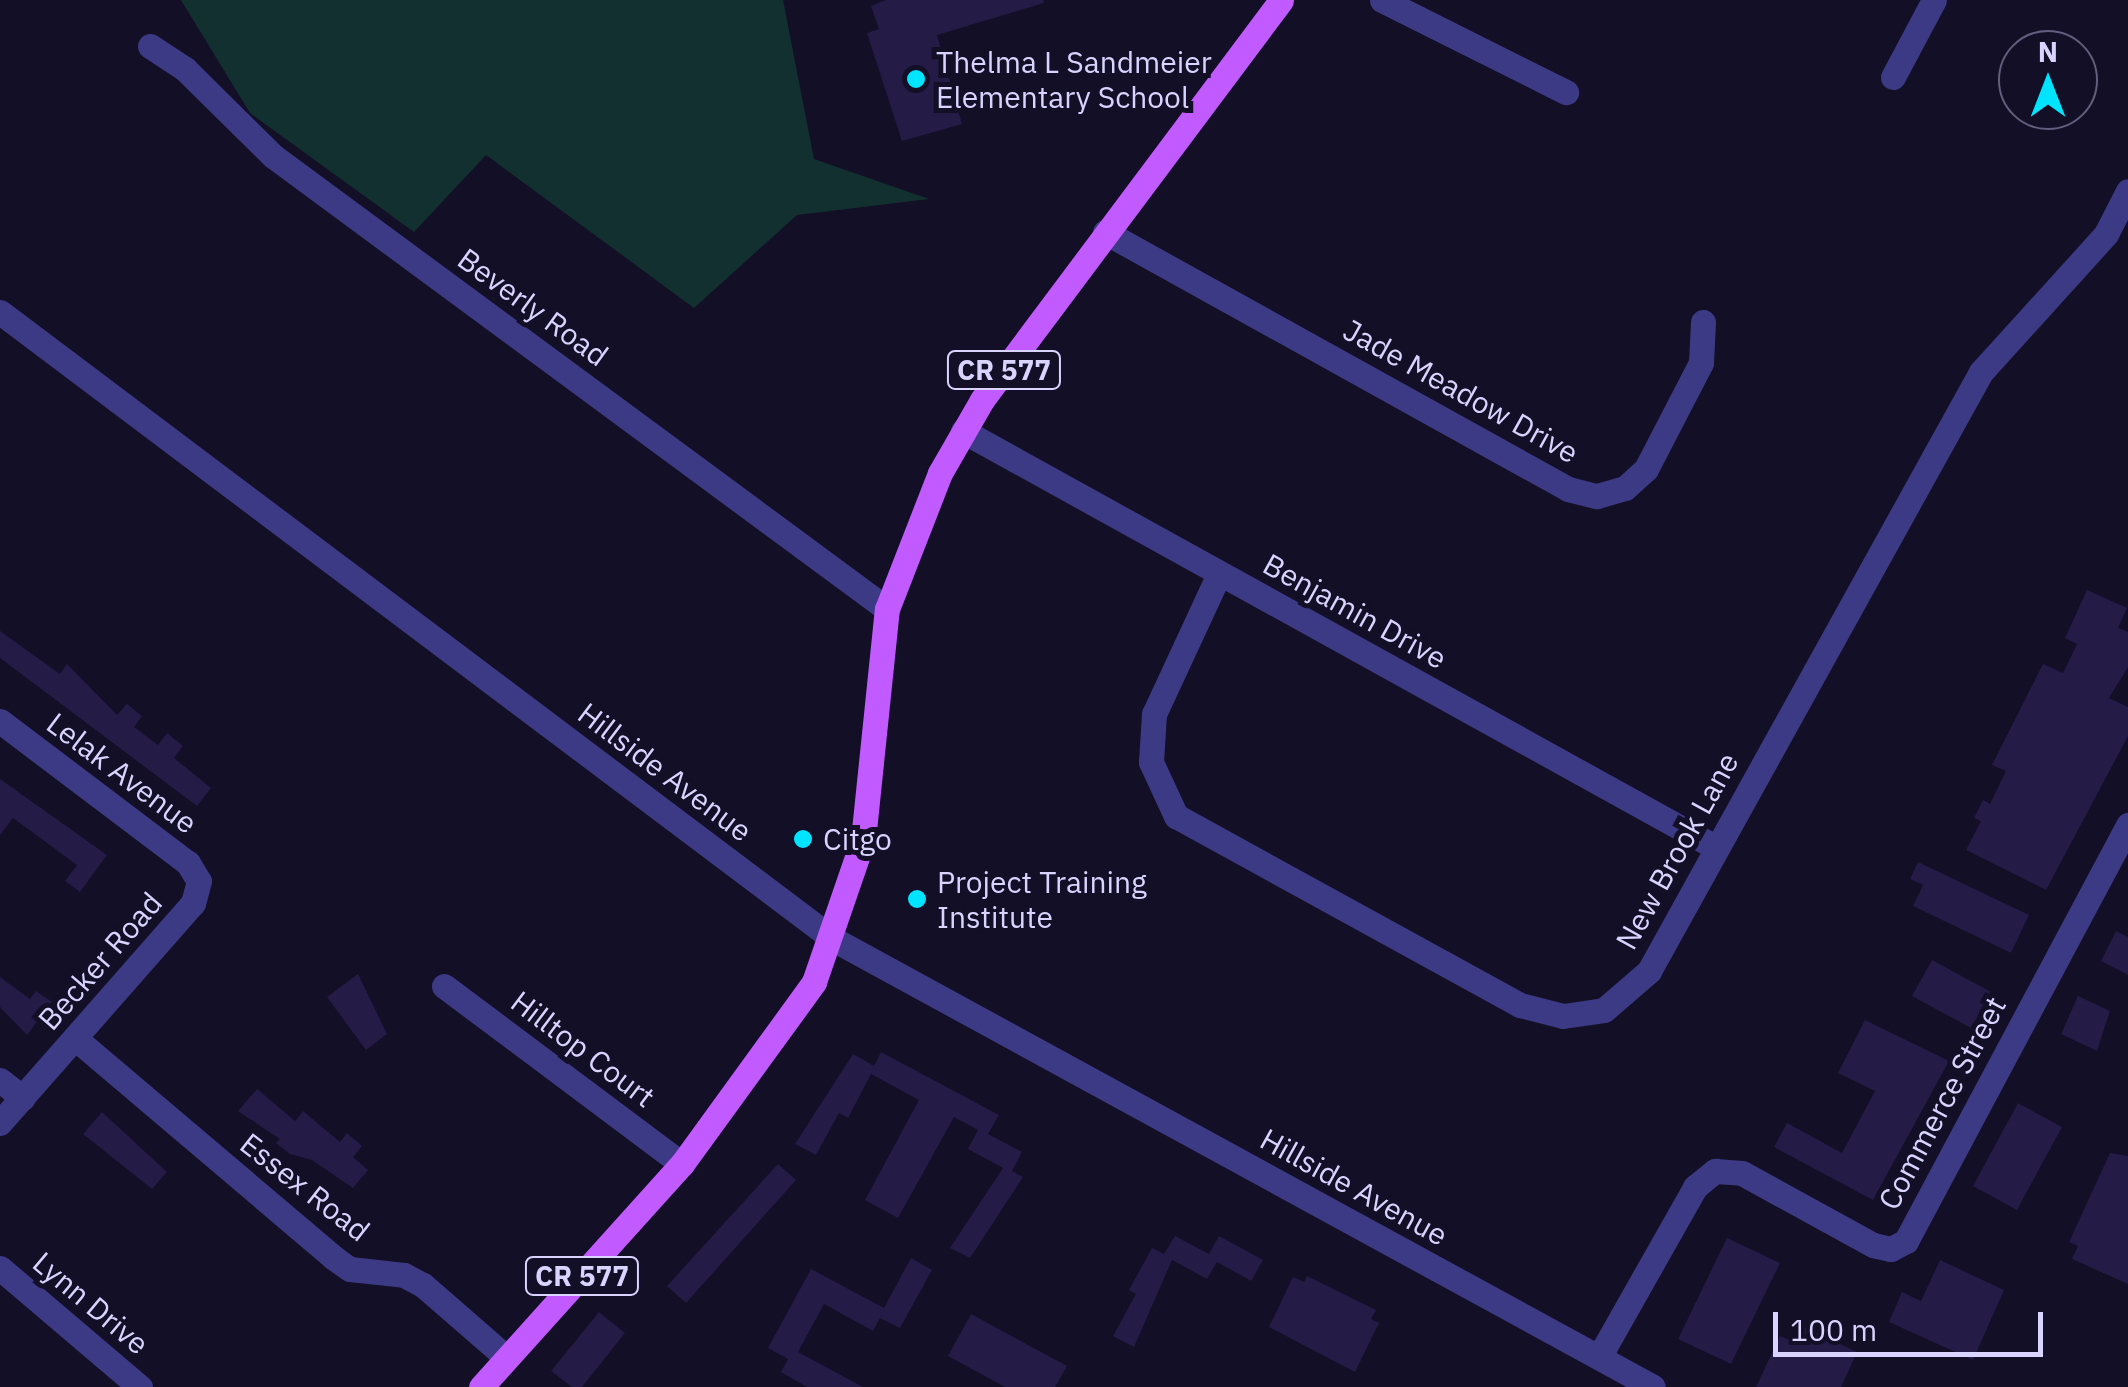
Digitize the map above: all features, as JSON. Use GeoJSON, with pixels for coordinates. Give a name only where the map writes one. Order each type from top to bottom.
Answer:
{"type":"FeatureCollection","features":[{"type":"Feature","properties":{"kind":"main road","name":"CR 577"},"geometry":{"type":"LineString","coordinates":[[480,1387],[682,1164],[796,1010],[833,939],[865,830],[872,708],[887,608],[918,523],[964,431],[1105,232],[1282,0]]}},
{"type":"Feature","properties":{"kind":"street"},"geometry":{"type":"LineString","coordinates":[[1382,0],[1566,92]]}},
{"type":"Feature","properties":{"kind":"street"},"geometry":{"type":"LineString","coordinates":[[1893,77],[1934,0]]}},
{"type":"Feature","properties":{"kind":"street","name":"Beverly Road"},"geometry":{"type":"LineString","coordinates":[[150,46],[184,69],[272,156],[887,608]]}},
{"type":"Feature","properties":{"kind":"street","name":"New Brook Lane"},"geometry":{"type":"LineString","coordinates":[[1219,574],[1162,692],[1150,738],[1158,785],[1192,829],[1520,1005],[1563,1016],[1604,1010],[1635,988],[1981,372],[2106,234],[2128,191]]}},
{"type":"Feature","properties":{"kind":"street","name":"Jade Meadow Drive"},"geometry":{"type":"LineString","coordinates":[[1105,232],[1568,489],[1598,496],[1625,488],[1646,469],[1701,363],[1703,322]]}},
{"type":"Feature","properties":{"kind":"street","name":"Hillside Avenue"},"geometry":{"type":"LineString","coordinates":[[2,317],[833,939],[1652,1387]]}},
{"type":"Feature","properties":{"kind":"street","name":"Benjamin Drive"},"geometry":{"type":"LineString","coordinates":[[964,431],[1716,847]]}},
{"type":"Feature","properties":{"kind":"street","name":"Lelak Avenue"},"geometry":{"type":"LineString","coordinates":[[0,721],[188,863],[198,881]]}},
{"type":"Feature","properties":{"kind":"street","name":"Commerce Street"},"geometry":{"type":"LineString","coordinates":[[1600,1358],[1694,1187],[1715,1171],[1742,1173],[1872,1246],[1891,1250],[1906,1241],[2128,825]]}},
{"type":"Feature","properties":{"kind":"street","name":"Becker Road"},"geometry":{"type":"LineString","coordinates":[[0,1122],[76,1040],[193,902],[198,881]]}},
{"type":"Feature","properties":{"kind":"street","name":"Hilltop Court"},"geometry":{"type":"LineString","coordinates":[[444,986],[682,1164]]}},
{"type":"Feature","properties":{"kind":"street","name":"Essex Road"},"geometry":{"type":"LineString","coordinates":[[76,1040],[334,1258],[350,1268],[404,1276],[422,1285],[508,1358]]}},
{"type":"Feature","properties":{"kind":"street"},"geometry":{"type":"LineString","coordinates":[[0,1080],[23,1098]]}},
{"type":"Feature","properties":{"kind":"street","name":"Lynn Drive"},"geometry":{"type":"LineString","coordinates":[[0,1268],[140,1387]]}},
{"type":"Feature","properties":{"kind":"green space"},"geometry":{"type":"Polygon","coordinates":[[[181,0],[783,0],[814,159],[929,199],[797,215],[694,308],[486,155],[414,232],[250,113],[181,0]]]}},
{"type":"Feature","properties":{"kind":"building","name":"Thelma L Sandmeier Elementary School"},"geometry":{"type":"Polygon","coordinates":[[[886,0],[1044,3],[937,35],[962,124],[902,141],[867,33],[879,29],[871,6],[886,0]]]}},
{"type":"Feature","properties":{"kind":"building"},"geometry":{"type":"Polygon","coordinates":[[[2087,590],[2127,608],[2118,628],[2128,632],[2128,667],[2109,698],[2128,707],[2128,736],[2046,890],[1966,850],[1981,821],[1974,818],[1983,800],[1990,804],[2006,771],[1992,765],[2043,664],[2063,673],[2077,644],[2065,638],[2087,590]]]}},
{"type":"Feature","properties":{"kind":"building"},"geometry":{"type":"Polygon","coordinates":[[[0,631],[60,674],[67,664],[117,715],[127,704],[142,716],[134,727],[158,745],[167,733],[183,746],[174,758],[211,788],[197,806],[0,658],[0,631]]]}},
{"type":"Feature","properties":{"kind":"building"},"geometry":{"type":"Polygon","coordinates":[[[0,779],[107,855],[80,892],[65,881],[77,865],[13,818],[0,835],[0,779]]]}},
{"type":"Feature","properties":{"kind":"building"},"geometry":{"type":"Polygon","coordinates":[[[1918,862],[2029,915],[2011,953],[1913,906],[1923,885],[1910,879],[1918,862]]]}},
{"type":"Feature","properties":{"kind":"building"},"geometry":{"type":"Polygon","coordinates":[[[2116,931],[2128,937],[2128,975],[2101,961],[2116,931]]]}},
{"type":"Feature","properties":{"kind":"building"},"geometry":{"type":"Polygon","coordinates":[[[1932,960],[1991,992],[1971,1028],[1912,996],[1932,960]]]}},
{"type":"Feature","properties":{"kind":"building"},"geometry":{"type":"Polygon","coordinates":[[[358,974],[387,1034],[366,1050],[327,997],[358,974]]]}},
{"type":"Feature","properties":{"kind":"building"},"geometry":{"type":"Polygon","coordinates":[[[0,977],[30,999],[36,991],[52,1002],[27,1035],[0,1007],[0,977]]]}},
{"type":"Feature","properties":{"kind":"building"},"geometry":{"type":"Polygon","coordinates":[[[2078,996],[2110,1011],[2097,1051],[2061,1034],[2078,996]]]}},
{"type":"Feature","properties":{"kind":"building"},"geometry":{"type":"Polygon","coordinates":[[[1865,1020],[1949,1061],[1873,1200],[1774,1147],[1787,1123],[1842,1153],[1875,1091],[1838,1073],[1865,1020]]]}},
{"type":"Feature","properties":{"kind":"building"},"geometry":{"type":"Polygon","coordinates":[[[881,1052],[999,1115],[988,1134],[1022,1152],[1012,1171],[1023,1177],[970,1258],[950,1248],[1003,1168],[968,1149],[978,1130],[954,1117],[898,1218],[865,1200],[919,1100],[871,1074],[848,1118],[839,1113],[816,1155],[795,1144],[853,1054],[874,1066],[881,1052]]]}},
{"type":"Feature","properties":{"kind":"building"},"geometry":{"type":"Polygon","coordinates":[[[257,1089],[295,1121],[303,1111],[340,1142],[347,1133],[362,1146],[353,1157],[368,1170],[353,1188],[312,1160],[290,1154],[276,1143],[280,1139],[238,1111],[257,1089]]]}},
{"type":"Feature","properties":{"kind":"building"},"geometry":{"type":"Polygon","coordinates":[[[2018,1103],[2062,1127],[2017,1210],[1973,1186],[2018,1103]]]}},
{"type":"Feature","properties":{"kind":"building"},"geometry":{"type":"Polygon","coordinates":[[[102,1112],[167,1172],[152,1189],[83,1134],[102,1112]]]}},
{"type":"Feature","properties":{"kind":"building"},"geometry":{"type":"Polygon","coordinates":[[[2110,1153],[2128,1156],[2128,1284],[2072,1259],[2078,1246],[2069,1242],[2110,1153]]]}},
{"type":"Feature","properties":{"kind":"building"},"geometry":{"type":"Polygon","coordinates":[[[778,1164],[796,1180],[686,1303],[667,1286],[778,1164]]]}},
{"type":"Feature","properties":{"kind":"building"},"geometry":{"type":"Polygon","coordinates":[[[1175,1236],[1209,1254],[1219,1236],[1263,1260],[1251,1281],[1217,1262],[1207,1279],[1172,1260],[1134,1347],[1113,1336],[1136,1294],[1129,1290],[1152,1248],[1164,1254],[1175,1236]]]}},
{"type":"Feature","properties":{"kind":"building"},"geometry":{"type":"Polygon","coordinates":[[[1727,1238],[1780,1263],[1731,1364],[1678,1339],[1727,1238]]]}},
{"type":"Feature","properties":{"kind":"building"},"geometry":{"type":"Polygon","coordinates":[[[911,1258],[932,1270],[900,1328],[880,1318],[873,1331],[824,1304],[798,1352],[863,1387],[807,1387],[781,1372],[788,1359],[768,1348],[811,1269],[884,1308],[911,1258]]]}},
{"type":"Feature","properties":{"kind":"building"},"geometry":{"type":"Polygon","coordinates":[[[1940,1260],[2004,1290],[1973,1360],[1889,1322],[1902,1292],[1921,1301],[1940,1260]]]}},
{"type":"Feature","properties":{"kind":"building"},"geometry":{"type":"Polygon","coordinates":[[[1307,1276],[1376,1310],[1371,1319],[1379,1323],[1355,1372],[1269,1327],[1293,1277],[1304,1282],[1307,1276]]]}},
{"type":"Feature","properties":{"kind":"building"},"geometry":{"type":"Polygon","coordinates":[[[599,1312],[625,1333],[582,1387],[572,1387],[551,1371],[599,1312]]]}},
{"type":"Feature","properties":{"kind":"building"},"geometry":{"type":"Polygon","coordinates":[[[971,1314],[1067,1366],[1055,1387],[1005,1387],[948,1356],[971,1314]]]}},
{"type":"Feature","properties":{"kind":"building"},"geometry":{"type":"Polygon","coordinates":[[[1802,1326],[1857,1352],[1841,1387],[1756,1387],[1780,1336],[1794,1342],[1802,1326]]]}},
{"type":"Feature","properties":{"kind":"place","name":"Thelma L Sandmeier Elementary School"},"geometry":{"type":"Point","coordinates":[916,79]}},
{"type":"Feature","properties":{"kind":"place","name":"Citgo"},"geometry":{"type":"Point","coordinates":[803,839]}},
{"type":"Feature","properties":{"kind":"place","name":"Project Training Institute"},"geometry":{"type":"Point","coordinates":[917,899]}}]}
